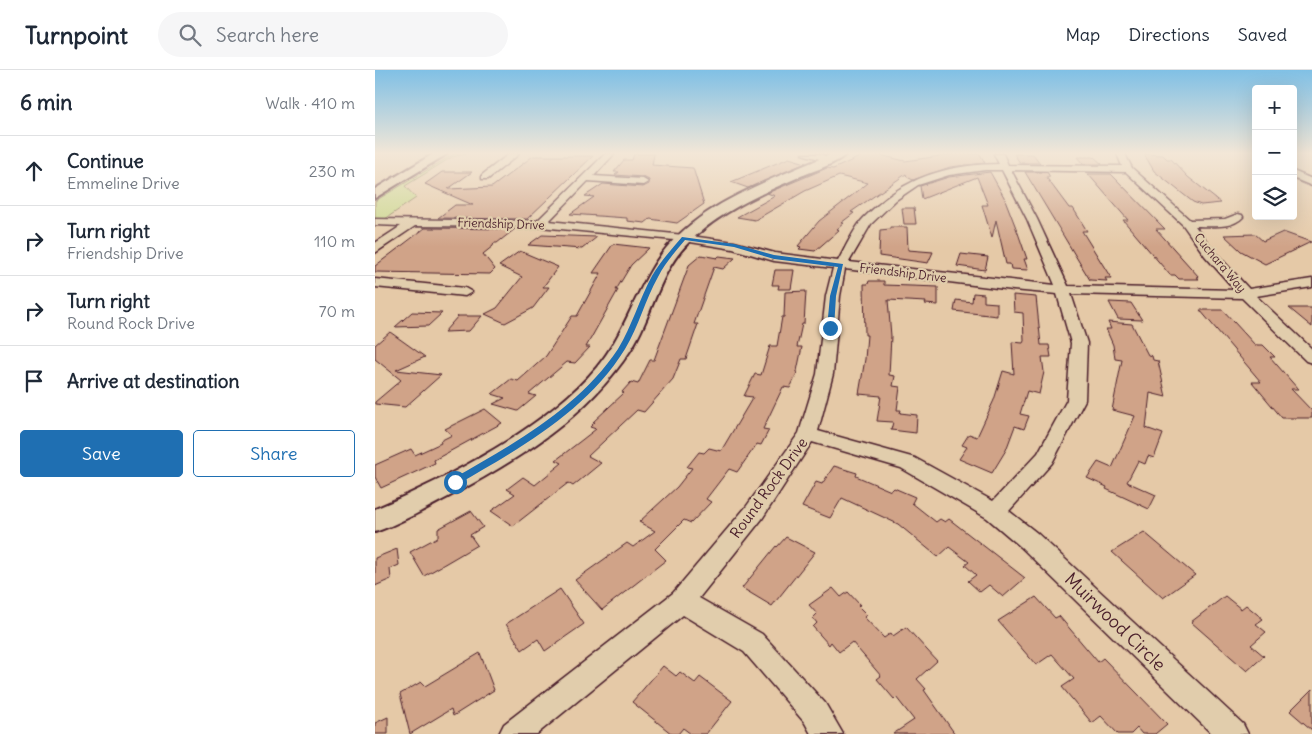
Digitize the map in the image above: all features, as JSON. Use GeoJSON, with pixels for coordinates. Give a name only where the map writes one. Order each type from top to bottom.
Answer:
{"type":"FeatureCollection","features":[{"type":"Feature","properties":{"kind":"street"},"geometry":{"type":"LineString","coordinates":[[375,194],[390,185]]}},
{"type":"Feature","properties":{"kind":"street"},"geometry":{"type":"LineString","coordinates":[[540,224],[580,185]]}},
{"type":"Feature","properties":{"kind":"street"},"geometry":{"type":"LineString","coordinates":[[375,521],[455,482],[509,451],[550,422],[605,371],[621,349],[654,278],[665,259],[683,238],[713,215],[774,185]]}},
{"type":"Feature","properties":{"kind":"street","name":"Round Rock Drive"},"geometry":{"type":"LineString","coordinates":[[514,734],[682,601],[754,513],[808,434],[825,374],[833,296],[841,265],[866,222],[892,198],[912,185]]}},
{"type":"Feature","properties":{"kind":"street"},"geometry":{"type":"LineString","coordinates":[[995,512],[1045,458],[1076,400],[1079,343],[1064,290],[1032,219],[1014,185]]}},
{"type":"Feature","properties":{"kind":"street","name":"Cuchara Way"},"geometry":{"type":"LineString","coordinates":[[1145,185],[1187,223],[1209,253],[1246,294],[1312,358]]}},
{"type":"Feature","properties":{"kind":"street"},"geometry":{"type":"LineString","coordinates":[[1187,223],[1227,222],[1238,217]]}},
{"type":"Feature","properties":{"kind":"street","name":"Friendship Drive"},"geometry":{"type":"LineString","coordinates":[[375,222],[540,224],[683,238],[734,246],[774,257],[1013,286],[1064,290],[1246,294],[1312,283]]}},
{"type":"Feature","properties":{"kind":"street"},"geometry":{"type":"LineString","coordinates":[[375,249],[413,222]]}},
{"type":"Feature","properties":{"kind":"street"},"geometry":{"type":"LineString","coordinates":[[375,283],[465,292]]}},
{"type":"Feature","properties":{"kind":"street","name":"Muirwood Circle"},"geometry":{"type":"LineString","coordinates":[[808,434],[908,463],[995,512],[1029,540],[1233,734]]}},
{"type":"Feature","properties":{"kind":"street"},"geometry":{"type":"LineString","coordinates":[[682,601],[753,643],[815,713],[827,734]]}},
{"type":"Feature","properties":{"kind":"green space"},"geometry":{"type":"Polygon","coordinates":[[[402,185],[407,185],[405,186],[416,198],[385,219],[375,219],[375,201],[402,185]]]}},
{"type":"Feature","properties":{"kind":"building"},"geometry":{"type":"Polygon","coordinates":[[[427,185],[454,185],[448,189],[492,187],[495,185],[563,185],[527,219],[438,218],[455,205],[473,205],[427,185]]]}},
{"type":"Feature","properties":{"kind":"building"},"geometry":{"type":"Polygon","coordinates":[[[602,185],[643,187],[647,185],[698,185],[704,204],[677,223],[650,219],[645,223],[627,221],[627,218],[570,214],[594,197],[585,196],[602,185]]]}},
{"type":"Feature","properties":{"kind":"building"},"geometry":{"type":"Polygon","coordinates":[[[739,185],[755,185],[748,188],[739,185]]]}},
{"type":"Feature","properties":{"kind":"building"},"geometry":{"type":"Polygon","coordinates":[[[786,185],[819,185],[755,220],[737,217],[775,196],[767,193],[786,185]]]}},
{"type":"Feature","properties":{"kind":"building"},"geometry":{"type":"Polygon","coordinates":[[[865,185],[890,185],[851,212],[854,213],[841,223],[844,223],[837,229],[839,230],[815,251],[799,249],[801,247],[798,246],[819,221],[865,185]]]}},
{"type":"Feature","properties":{"kind":"building"},"geometry":{"type":"Polygon","coordinates":[[[923,185],[957,185],[922,199],[920,186],[923,185]]]}},
{"type":"Feature","properties":{"kind":"building"},"geometry":{"type":"Polygon","coordinates":[[[980,185],[997,185],[1018,233],[1027,259],[1024,259],[1028,270],[1011,269],[1010,264],[1006,264],[996,220],[992,238],[982,205],[988,205],[980,185]]]}},
{"type":"Feature","properties":{"kind":"building"},"geometry":{"type":"Polygon","coordinates":[[[1033,185],[1052,185],[1069,208],[1073,208],[1087,231],[1082,231],[1111,278],[1105,278],[1107,281],[1090,280],[1033,185]]]}},
{"type":"Feature","properties":{"kind":"building"},"geometry":{"type":"Polygon","coordinates":[[[1098,185],[1122,185],[1165,229],[1156,229],[1199,279],[1179,279],[1175,275],[1170,275],[1123,220],[1128,220],[1098,185]]]}},
{"type":"Feature","properties":{"kind":"building"},"geometry":{"type":"Polygon","coordinates":[[[1172,185],[1198,185],[1221,203],[1201,205],[1193,202],[1172,185]]]}},
{"type":"Feature","properties":{"kind":"building"},"geometry":{"type":"Polygon","coordinates":[[[902,208],[914,208],[916,224],[904,224],[902,208]]]}},
{"type":"Feature","properties":{"kind":"building"},"geometry":{"type":"Polygon","coordinates":[[[890,227],[907,227],[908,250],[933,252],[928,263],[879,256],[880,230],[890,229],[890,227]]]}},
{"type":"Feature","properties":{"kind":"building"},"geometry":{"type":"Polygon","coordinates":[[[425,228],[515,229],[497,243],[494,243],[483,254],[495,269],[490,274],[375,272],[375,266],[425,228]]]}},
{"type":"Feature","properties":{"kind":"building"},"geometry":{"type":"Polygon","coordinates":[[[1283,232],[1311,242],[1265,264],[1241,251],[1224,235],[1255,234],[1263,241],[1283,232]]]}},
{"type":"Feature","properties":{"kind":"building"},"geometry":{"type":"Polygon","coordinates":[[[542,235],[597,237],[582,249],[528,245],[542,235]]]}},
{"type":"Feature","properties":{"kind":"building"},"geometry":{"type":"Polygon","coordinates":[[[613,244],[649,248],[631,265],[616,290],[618,290],[586,347],[590,347],[575,363],[567,362],[529,394],[536,396],[518,411],[493,404],[505,398],[492,394],[511,379],[518,381],[546,356],[572,316],[577,316],[601,273],[593,273],[613,244]]]}},
{"type":"Feature","properties":{"kind":"building"},"geometry":{"type":"Polygon","coordinates":[[[520,251],[558,267],[543,287],[549,287],[533,308],[505,323],[485,314],[497,308],[522,277],[499,266],[520,251]]]}},
{"type":"Feature","properties":{"kind":"building"},"geometry":{"type":"Polygon","coordinates":[[[961,254],[988,257],[985,270],[957,266],[961,254]]]}},
{"type":"Feature","properties":{"kind":"building"},"geometry":{"type":"Polygon","coordinates":[[[701,255],[717,258],[719,256],[735,258],[723,269],[714,267],[694,324],[698,324],[686,359],[681,359],[673,379],[644,412],[637,410],[588,456],[601,463],[573,486],[568,483],[513,526],[491,511],[515,494],[507,489],[523,477],[535,485],[562,463],[556,460],[596,429],[590,427],[595,422],[593,422],[624,393],[622,392],[631,382],[638,384],[650,360],[654,360],[689,265],[701,255]]]}},
{"type":"Feature","properties":{"kind":"building"},"geometry":{"type":"Polygon","coordinates":[[[775,270],[794,270],[791,289],[778,289],[779,285],[772,285],[775,270]]]}},
{"type":"Feature","properties":{"kind":"building"},"geometry":{"type":"Polygon","coordinates":[[[869,281],[884,281],[884,285],[938,287],[938,305],[925,304],[926,302],[888,300],[891,336],[889,375],[895,376],[893,386],[900,387],[897,410],[901,410],[900,413],[917,415],[916,433],[891,430],[893,422],[877,421],[881,396],[859,394],[867,335],[865,335],[864,284],[868,284],[869,281]]]}},
{"type":"Feature","properties":{"kind":"building"},"geometry":{"type":"Polygon","coordinates":[[[806,291],[804,324],[802,324],[797,347],[802,347],[796,376],[790,388],[783,387],[763,429],[769,430],[761,445],[757,444],[737,472],[729,469],[706,499],[711,502],[691,523],[684,520],[655,549],[666,560],[602,610],[575,580],[627,543],[633,547],[655,531],[639,522],[677,487],[692,468],[687,467],[699,452],[704,453],[709,448],[721,451],[753,397],[744,396],[755,374],[761,375],[770,346],[777,346],[782,317],[784,317],[785,292],[806,291]]]}},
{"type":"Feature","properties":{"kind":"building"},"geometry":{"type":"Polygon","coordinates":[[[973,293],[984,294],[984,302],[997,303],[997,316],[954,311],[956,300],[972,302],[973,293]]]}},
{"type":"Feature","properties":{"kind":"building"},"geometry":{"type":"Polygon","coordinates":[[[1013,295],[1036,297],[1041,345],[1049,345],[1051,357],[1042,357],[1044,372],[1039,394],[1027,391],[1020,414],[1029,416],[1024,429],[1015,426],[1006,450],[992,473],[959,459],[967,447],[962,445],[969,434],[977,437],[994,400],[1003,371],[1014,374],[1012,342],[1023,343],[1024,341],[1023,313],[1014,312],[1013,295]]]}},
{"type":"Feature","properties":{"kind":"building"},"geometry":{"type":"Polygon","coordinates":[[[1109,302],[1131,303],[1142,320],[1118,319],[1109,302]]]}},
{"type":"Feature","properties":{"kind":"building"},"geometry":{"type":"Polygon","coordinates":[[[1289,308],[1312,308],[1312,327],[1289,308]]]}},
{"type":"Feature","properties":{"kind":"building"},"geometry":{"type":"Polygon","coordinates":[[[1200,310],[1223,310],[1255,345],[1263,345],[1275,357],[1270,357],[1298,389],[1291,389],[1312,411],[1312,418],[1282,418],[1252,382],[1261,382],[1200,310]]]}},
{"type":"Feature","properties":{"kind":"building"},"geometry":{"type":"Polygon","coordinates":[[[412,312],[442,313],[428,326],[395,327],[412,312]]]}},
{"type":"Feature","properties":{"kind":"building"},"geometry":{"type":"Polygon","coordinates":[[[458,316],[482,316],[469,331],[444,332],[458,316]]]}},
{"type":"Feature","properties":{"kind":"building"},"geometry":{"type":"Polygon","coordinates":[[[1108,322],[1132,324],[1148,355],[1152,356],[1153,360],[1158,361],[1166,397],[1150,393],[1146,428],[1163,434],[1154,458],[1148,456],[1145,464],[1138,461],[1127,482],[1156,495],[1149,509],[1087,478],[1098,462],[1112,468],[1135,416],[1112,410],[1122,360],[1115,359],[1113,345],[1106,329],[1111,329],[1108,322]]]}},
{"type":"Feature","properties":{"kind":"building"},"geometry":{"type":"Polygon","coordinates":[[[390,332],[425,357],[396,370],[441,375],[405,407],[375,404],[401,380],[375,359],[375,345],[390,332]]]}},
{"type":"Feature","properties":{"kind":"building"},"geometry":{"type":"Polygon","coordinates":[[[485,409],[502,423],[434,460],[435,463],[381,488],[375,477],[375,465],[411,449],[415,455],[441,443],[440,441],[452,435],[445,429],[485,409]]]}},
{"type":"Feature","properties":{"kind":"building"},"geometry":{"type":"Polygon","coordinates":[[[834,466],[857,473],[856,476],[891,491],[894,488],[915,497],[912,503],[936,522],[940,519],[945,522],[949,519],[1025,578],[1003,597],[989,585],[980,592],[968,581],[976,575],[965,565],[969,562],[949,547],[938,557],[898,524],[842,498],[830,518],[802,507],[816,482],[822,484],[834,466]]]}},
{"type":"Feature","properties":{"kind":"building"},"geometry":{"type":"Polygon","coordinates":[[[471,511],[483,527],[470,535],[477,545],[424,576],[410,552],[438,537],[438,529],[471,511]]]}},
{"type":"Feature","properties":{"kind":"building"},"geometry":{"type":"Polygon","coordinates":[[[1144,532],[1195,575],[1163,598],[1112,552],[1144,532]]]}},
{"type":"Feature","properties":{"kind":"building"},"geometry":{"type":"Polygon","coordinates":[[[786,537],[815,552],[772,606],[742,588],[776,546],[786,537]]]}},
{"type":"Feature","properties":{"kind":"building"},"geometry":{"type":"Polygon","coordinates":[[[397,549],[399,565],[390,569],[391,579],[375,586],[375,558],[397,549]]]}},
{"type":"Feature","properties":{"kind":"building"},"geometry":{"type":"Polygon","coordinates":[[[833,588],[841,597],[848,592],[867,615],[864,617],[884,638],[891,633],[893,636],[906,627],[937,661],[917,679],[926,689],[924,690],[955,734],[893,734],[914,720],[896,697],[894,699],[877,679],[881,676],[852,642],[839,652],[831,642],[829,645],[813,627],[817,623],[813,618],[817,614],[809,605],[833,588]]]}},
{"type":"Feature","properties":{"kind":"building"},"geometry":{"type":"Polygon","coordinates":[[[560,589],[584,624],[545,651],[538,639],[522,650],[506,624],[560,589]]]}},
{"type":"Feature","properties":{"kind":"building"},"geometry":{"type":"Polygon","coordinates":[[[1225,596],[1241,609],[1246,605],[1263,619],[1256,624],[1266,632],[1251,645],[1264,656],[1247,671],[1191,622],[1225,596]]]}},
{"type":"Feature","properties":{"kind":"building"},"geometry":{"type":"Polygon","coordinates":[[[1036,597],[1055,618],[1059,616],[1098,662],[1103,658],[1167,724],[1155,734],[1142,734],[1137,728],[1131,734],[1118,734],[1101,716],[1092,723],[1062,687],[1074,679],[1052,654],[1036,665],[998,621],[1036,597]]]}},
{"type":"Feature","properties":{"kind":"building"},"geometry":{"type":"Polygon","coordinates":[[[480,653],[494,690],[453,716],[451,709],[410,734],[400,694],[421,682],[425,686],[480,653]]]}},
{"type":"Feature","properties":{"kind":"building"},"geometry":{"type":"Polygon","coordinates":[[[663,666],[676,676],[680,672],[695,683],[700,677],[732,701],[706,734],[691,734],[683,728],[678,734],[672,734],[632,702],[663,666]]]}},
{"type":"Feature","properties":{"kind":"building"},"geometry":{"type":"Polygon","coordinates":[[[1312,689],[1312,730],[1290,711],[1312,689]]]}},
{"type":"Feature","properties":{"kind":"building"},"geometry":{"type":"Polygon","coordinates":[[[388,717],[388,734],[375,734],[375,723],[388,717]]]}},
{"type":"Feature","properties":{"kind":"route"},"geometry":{"type":"LineString","coordinates":[[455,482],[509,451],[550,422],[605,371],[621,349],[654,278],[665,259],[683,238],[734,246],[774,257],[841,265],[838,270],[833,296],[830,328]]}}]}
